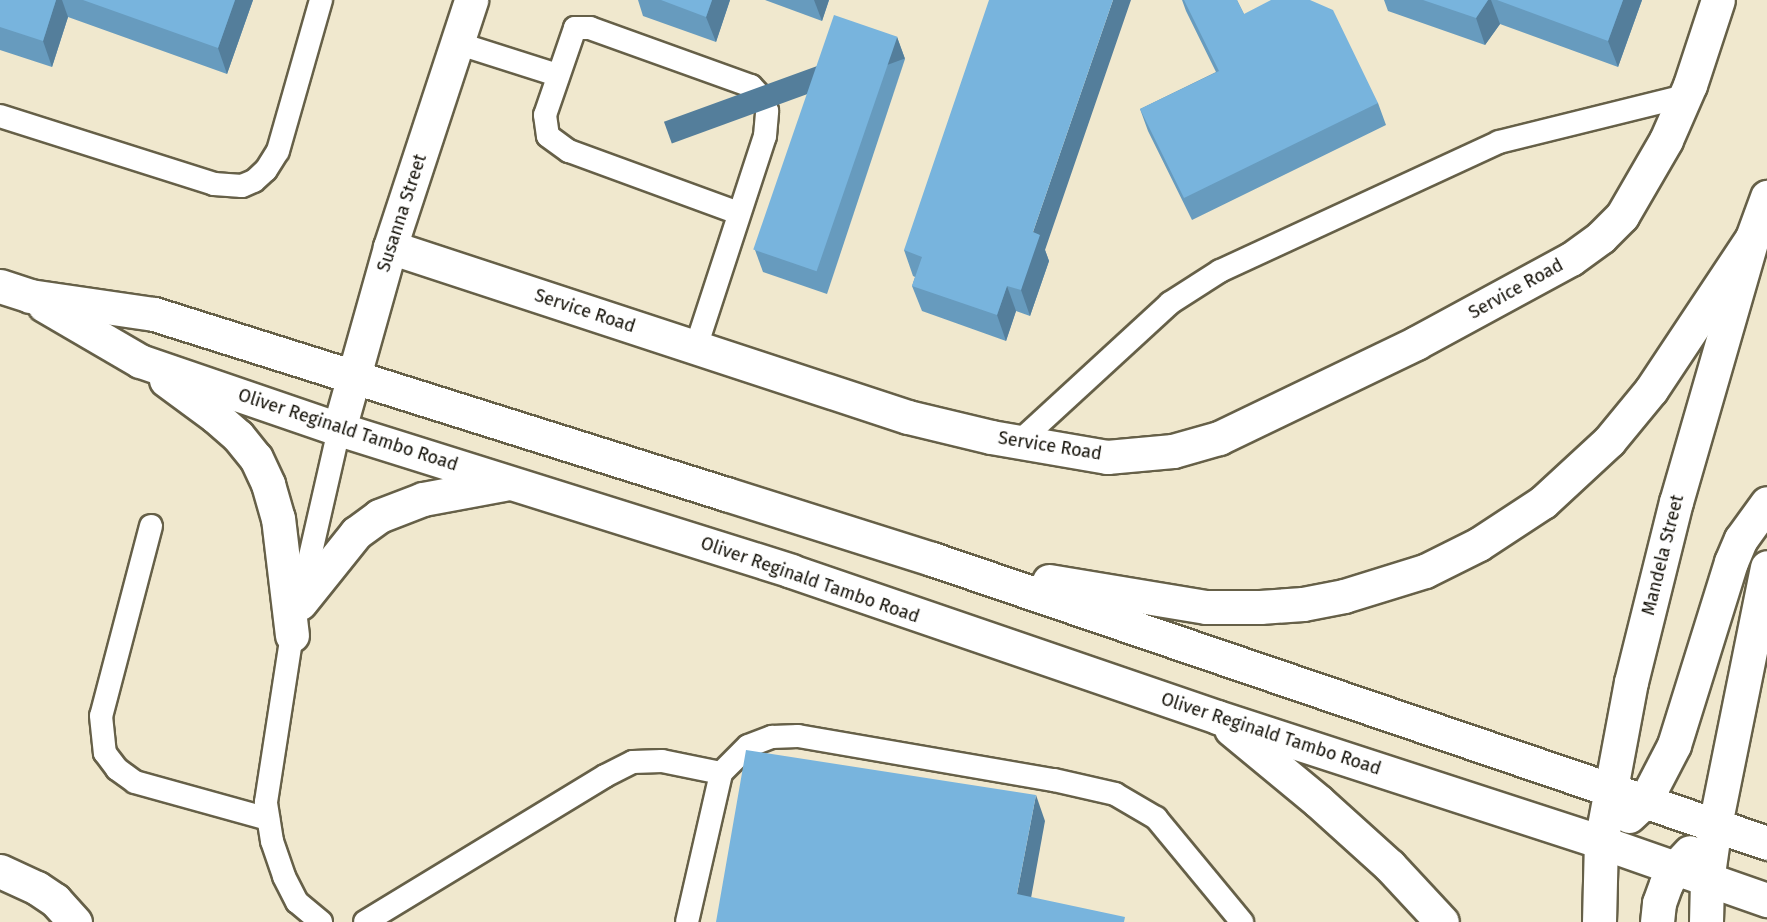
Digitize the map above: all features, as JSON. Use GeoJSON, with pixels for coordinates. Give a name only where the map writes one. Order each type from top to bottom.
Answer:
{"type":"FeatureCollection","features":[{"type":"Feature","properties":{"kind":"main road","name":"Susanna Street"},"geometry":{"type":"LineString","coordinates":[[339,429],[390,247],[471,0]]}},
{"type":"Feature","properties":{"kind":"main road","name":"Service Road"},"geometry":{"type":"LineString","coordinates":[[390,247],[908,417],[1019,442],[1107,457],[1173,451],[1219,438],[1416,344],[1571,259],[1601,237],[1622,216],[1666,140],[1686,96],[1719,0]]}},
{"type":"Feature","properties":{"kind":"main road","name":"Mandela Street"},"geometry":{"type":"LineString","coordinates":[[1599,922],[1601,842],[1631,682],[1676,501],[1752,238],[1767,197]]}},
{"type":"Feature","properties":{"kind":"main road"},"geometry":{"type":"LineString","coordinates":[[932,559],[1109,593],[1206,607],[1303,604],[1344,596],[1425,571],[1479,544],[1543,502],[1609,441],[1651,390],[1752,238]]}},
{"type":"Feature","properties":{"kind":"main road","name":"Oliver Reginald Tambo Road"},"geometry":{"type":"LineString","coordinates":[[15,291],[154,314],[726,494],[932,559],[1611,788],[1767,843]]}},
{"type":"Feature","properties":{"kind":"main road","name":"Oliver Reginald Tambo Road"},"geometry":{"type":"LineString","coordinates":[[15,291],[140,361],[339,429],[715,546],[1216,717],[1601,842],[1707,881],[1767,900]]}},
{"type":"Feature","properties":{"kind":"main road"},"geometry":{"type":"LineString","coordinates":[[140,361],[215,416],[238,436],[256,458],[268,484],[278,518],[292,635]]}},
{"type":"Feature","properties":{"kind":"main road"},"geometry":{"type":"LineString","coordinates":[[300,603],[356,533],[379,516],[423,499],[508,483]]}},
{"type":"Feature","properties":{"kind":"main road"},"geometry":{"type":"LineString","coordinates":[[1601,842],[1645,801],[1674,745],[1731,562],[1741,539],[1767,503]]}},
{"type":"Feature","properties":{"kind":"main road"},"geometry":{"type":"LineString","coordinates":[[1706,922],[1707,881],[1714,825],[1767,567]]}},
{"type":"Feature","properties":{"kind":"main road"},"geometry":{"type":"LineString","coordinates":[[1216,717],[1326,808],[1390,866],[1442,922]]}},
{"type":"Feature","properties":{"kind":"main road"},"geometry":{"type":"LineString","coordinates":[[1657,922],[1659,903],[1674,869],[1714,825]]}},
{"type":"Feature","properties":{"kind":"main road"},"geometry":{"type":"LineString","coordinates":[[0,871],[37,888],[55,900],[75,922]]}},
{"type":"Feature","properties":{"kind":"lane"},"geometry":{"type":"LineString","coordinates":[[0,116],[214,184],[242,186],[254,181],[266,170],[278,151],[321,0]]}},
{"type":"Feature","properties":{"kind":"lane"},"geometry":{"type":"LineString","coordinates":[[696,347],[766,124],[764,100],[751,86],[580,26],[573,32],[557,75],[544,124],[548,136],[559,146],[738,213]]}},
{"type":"Feature","properties":{"kind":"lane"},"geometry":{"type":"LineString","coordinates":[[457,43],[557,75]]}},
{"type":"Feature","properties":{"kind":"lane"},"geometry":{"type":"LineString","coordinates":[[1019,442],[1170,303],[1220,271],[1499,142],[1686,96]]}},
{"type":"Feature","properties":{"kind":"lane"},"geometry":{"type":"LineString","coordinates":[[321,922],[297,902],[275,850],[266,802],[292,635],[339,429]]}},
{"type":"Feature","properties":{"kind":"lane"},"geometry":{"type":"LineString","coordinates":[[151,526],[101,716],[105,753],[117,769],[135,782],[268,819]]}},
{"type":"Feature","properties":{"kind":"lane"},"geometry":{"type":"LineString","coordinates":[[687,922],[721,773],[748,746],[772,737],[798,736],[1054,780],[1115,794],[1156,818],[1242,922]]}},
{"type":"Feature","properties":{"kind":"lane"},"geometry":{"type":"LineString","coordinates":[[365,922],[605,776],[633,762],[662,761],[721,773]]}},
{"type":"Feature","properties":{"kind":"building"},"geometry":{"type":"Polygon","coordinates":[[[0,0],[56,0],[43,41],[0,27],[0,0]]]}},
{"type":"Feature","properties":{"kind":"building"},"geometry":{"type":"Polygon","coordinates":[[[83,0],[235,0],[218,48],[83,0]]]}},
{"type":"Feature","properties":{"kind":"building"},"geometry":{"type":"Polygon","coordinates":[[[661,0],[712,0],[706,17],[661,0]]]}},
{"type":"Feature","properties":{"kind":"building"},"geometry":{"type":"Polygon","coordinates":[[[989,0],[1113,0],[1033,232],[1040,235],[1021,290],[1007,286],[997,315],[912,286],[922,257],[904,250],[989,0]]]}},
{"type":"Feature","properties":{"kind":"building"},"geometry":{"type":"Polygon","coordinates":[[[1184,0],[1237,0],[1244,14],[1271,0],[1310,0],[1333,10],[1378,103],[1184,198],[1140,109],[1219,71],[1184,0]]]}},
{"type":"Feature","properties":{"kind":"building"},"geometry":{"type":"Polygon","coordinates":[[[1423,0],[1488,0],[1476,18],[1423,0]]]}},
{"type":"Feature","properties":{"kind":"building"},"geometry":{"type":"Polygon","coordinates":[[[1497,0],[1623,0],[1608,41],[1497,0]]]}},
{"type":"Feature","properties":{"kind":"building"},"geometry":{"type":"Polygon","coordinates":[[[834,15],[897,37],[817,271],[753,249],[834,15]]]}},
{"type":"Feature","properties":{"kind":"building"},"geometry":{"type":"Polygon","coordinates":[[[746,750],[1036,795],[1017,894],[1125,917],[1124,922],[716,922],[746,750]]]}}]}
